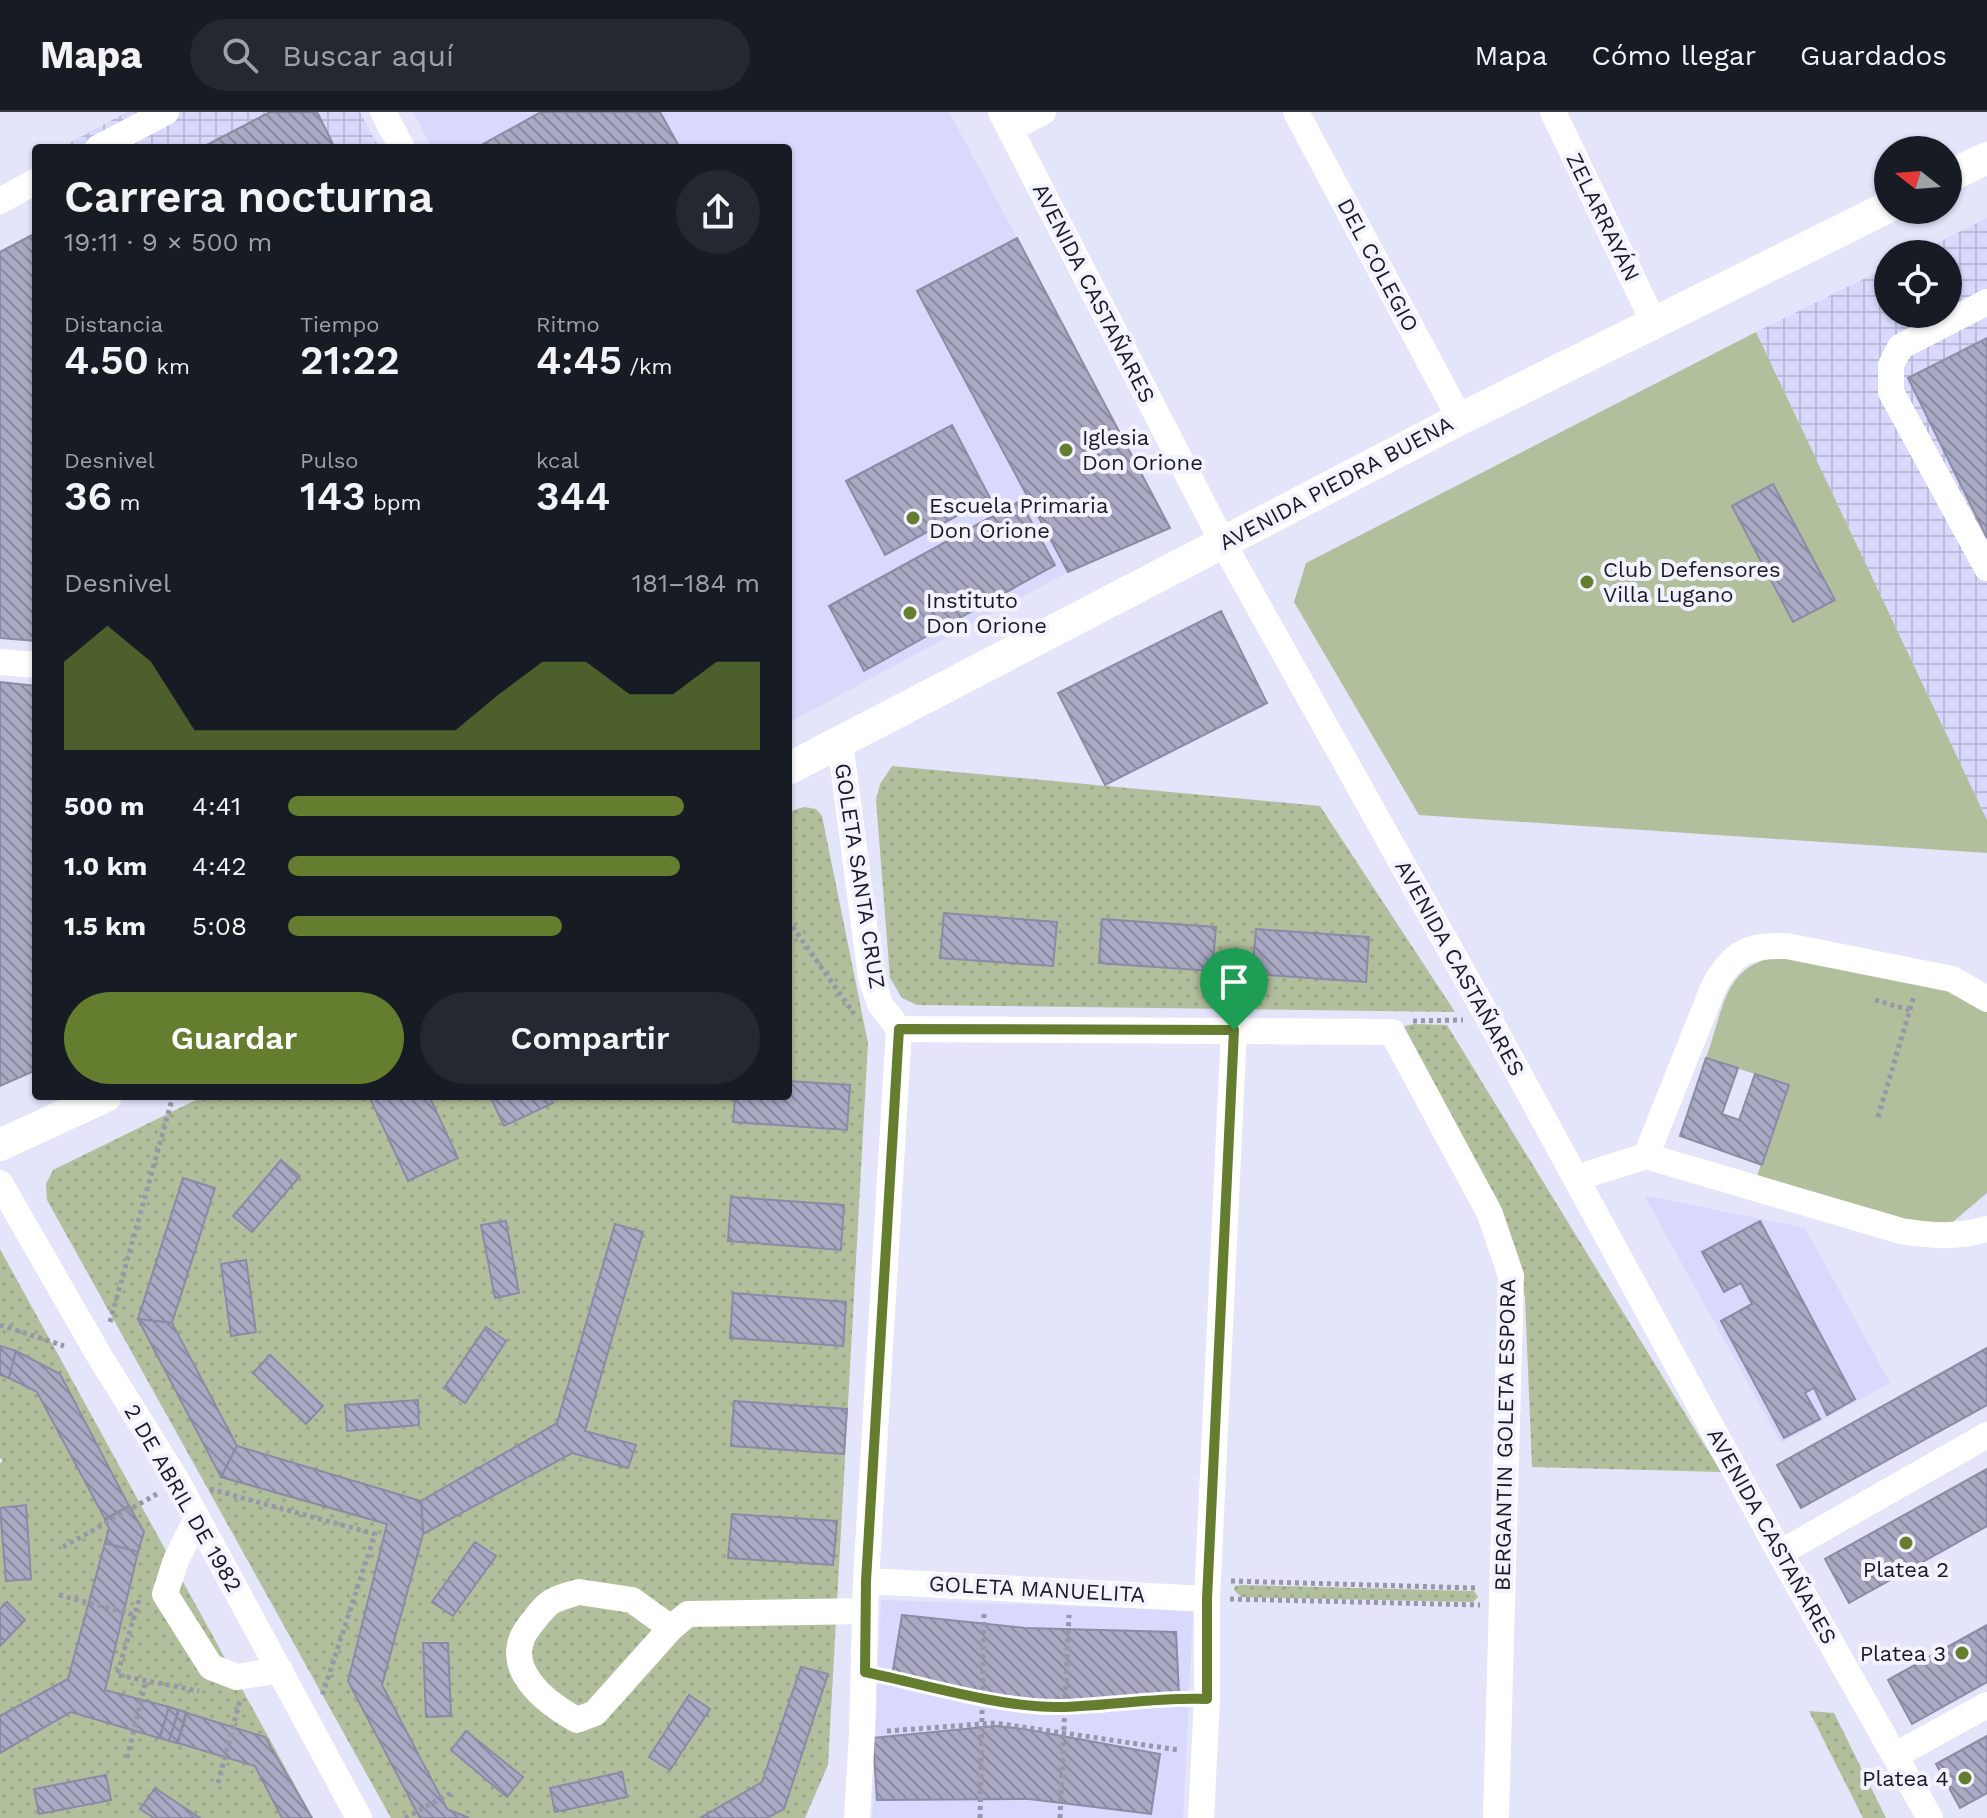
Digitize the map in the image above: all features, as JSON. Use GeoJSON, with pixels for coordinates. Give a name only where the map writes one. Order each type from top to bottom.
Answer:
{"type":"FeatureCollection","features":[{"type":"Feature","properties":{"kind":"main road"},"geometry":{"type":"LineString","coordinates":[[1962,170],[1987,158]]}},
{"type":"Feature","properties":{"kind":"main road","name":"AVENIDA PIEDRA BUENA"},"geometry":{"type":"LineString","coordinates":[[792,767],[1460,419],[1874,214]]}},
{"type":"Feature","properties":{"kind":"main road"},"geometry":{"type":"LineString","coordinates":[[0,1145],[97,1100]]}},
{"type":"Feature","properties":{"kind":"street"},"geometry":{"type":"LineString","coordinates":[[106,144],[166,112]]}},
{"type":"Feature","properties":{"kind":"street"},"geometry":{"type":"LineString","coordinates":[[383,112],[400,144]]}},
{"type":"Feature","properties":{"kind":"street"},"geometry":{"type":"LineString","coordinates":[[1006,120],[1043,112]]}},
{"type":"Feature","properties":{"kind":"street","name":"DEL COLEGIO"},"geometry":{"type":"LineString","coordinates":[[1296,112],[1460,419]]}},
{"type":"Feature","properties":{"kind":"street","name":"ZELARRAYÁN"},"geometry":{"type":"LineString","coordinates":[[1553,112],[1653,321]]}},
{"type":"Feature","properties":{"kind":"street","name":"AVENIDA CASTAÑARES"},"geometry":{"type":"LineString","coordinates":[[1006,120],[1223,543],[1489,1019],[1780,1553],[1930,1818]]}},
{"type":"Feature","properties":{"kind":"street"},"geometry":{"type":"LineString","coordinates":[[0,201],[32,183]]}},
{"type":"Feature","properties":{"kind":"street"},"geometry":{"type":"LineString","coordinates":[[1987,302],[1900,347],[1891,365],[1891,392],[1987,568]]}},
{"type":"Feature","properties":{"kind":"street"},"geometry":{"type":"LineString","coordinates":[[0,662],[32,665]]}},
{"type":"Feature","properties":{"kind":"street","name":"GOLETA SANTA CRUZ"},"geometry":{"type":"LineString","coordinates":[[840,742],[871,978],[880,1004],[899,1029]]}},
{"type":"Feature","properties":{"kind":"street"},"geometry":{"type":"LineString","coordinates":[[1646,1156],[1714,986],[1724,969],[1739,954],[1760,945],[1787,946],[1952,979],[1987,999]]}},
{"type":"Feature","properties":{"kind":"street"},"geometry":{"type":"LineString","coordinates":[[857,1818],[865,1672],[866,1581],[899,1029],[1392,1032]]}},
{"type":"Feature","properties":{"kind":"street"},"geometry":{"type":"LineString","coordinates":[[1201,1818],[1234,1030]]}},
{"type":"Feature","properties":{"kind":"street","name":"BERGANTIN GOLETA ESPORA"},"geometry":{"type":"LineString","coordinates":[[1392,1032],[1490,1214],[1511,1276],[1496,1818]]}},
{"type":"Feature","properties":{"kind":"street"},"geometry":{"type":"LineString","coordinates":[[1576,1178],[1646,1156],[1901,1231],[1933,1236],[1963,1236],[1987,1229]]}},
{"type":"Feature","properties":{"kind":"street","name":"2 DE ABRIL DE 1982"},"geometry":{"type":"LineString","coordinates":[[0,1183],[169,1485],[197,1518],[359,1818]]}},
{"type":"Feature","properties":{"kind":"street"},"geometry":{"type":"LineString","coordinates":[[1780,1553],[1987,1435]]}},
{"type":"Feature","properties":{"kind":"street"},"geometry":{"type":"LineString","coordinates":[[197,1518],[176,1560],[165,1594],[211,1667],[237,1677],[280,1670]]}},
{"type":"Feature","properties":{"kind":"street","name":"GOLETA MANUELITA"},"geometry":{"type":"LineString","coordinates":[[866,1581],[1070,1591],[1209,1593]]}},
{"type":"Feature","properties":{"kind":"street"},"geometry":{"type":"LineString","coordinates":[[671,1628],[632,1600],[579,1592],[550,1601],[521,1637],[519,1664],[533,1687],[555,1708],[577,1720],[595,1713],[671,1628],[688,1614],[865,1611]]}},
{"type":"Feature","properties":{"kind":"street"},"geometry":{"type":"LineString","coordinates":[[1896,1755],[1987,1705]]}},
{"type":"Feature","properties":{"kind":"path"},"geometry":{"type":"LineString","coordinates":[[792,926],[860,1023]]}},
{"type":"Feature","properties":{"kind":"path"},"geometry":{"type":"LineString","coordinates":[[1878,1117],[1921,973]]}},
{"type":"Feature","properties":{"kind":"path"},"geometry":{"type":"LineString","coordinates":[[1875,1000],[1910,1010]]}},
{"type":"Feature","properties":{"kind":"path"},"geometry":{"type":"LineString","coordinates":[[1392,1032],[1400,1024],[1413,1021],[1489,1019]]}},
{"type":"Feature","properties":{"kind":"path"},"geometry":{"type":"LineString","coordinates":[[0,1325],[100,1357],[172,1100]]}},
{"type":"Feature","properties":{"kind":"path"},"geometry":{"type":"LineString","coordinates":[[63,1547],[169,1485],[375,1534],[311,1728]]}},
{"type":"Feature","properties":{"kind":"path"},"geometry":{"type":"LineString","coordinates":[[980,1818],[985,1586]]}},
{"type":"Feature","properties":{"kind":"path"},"geometry":{"type":"LineString","coordinates":[[1209,1593],[1476,1588]]}},
{"type":"Feature","properties":{"kind":"path"},"geometry":{"type":"LineString","coordinates":[[1060,1818],[1070,1591]]}},
{"type":"Feature","properties":{"kind":"path"},"geometry":{"type":"LineString","coordinates":[[1209,1593],[1476,1604]]}},
{"type":"Feature","properties":{"kind":"path"},"geometry":{"type":"LineString","coordinates":[[59,1595],[135,1615]]}},
{"type":"Feature","properties":{"kind":"path"},"geometry":{"type":"LineString","coordinates":[[865,1672],[1028,1705],[1064,1707],[1180,1698],[1207,1699]]}},
{"type":"Feature","properties":{"kind":"path"},"geometry":{"type":"LineString","coordinates":[[127,1758],[146,1681]]}},
{"type":"Feature","properties":{"kind":"path"},"geometry":{"type":"LineString","coordinates":[[218,1783],[240,1699]]}},
{"type":"Feature","properties":{"kind":"path"},"geometry":{"type":"LineString","coordinates":[[862,1733],[1010,1724],[1161,1749],[1204,1751]]}},
{"type":"Feature","properties":{"kind":"path"},"geometry":{"type":"LineString","coordinates":[[405,1818],[451,1793]]}},
{"type":"Feature","properties":{"kind":"shaded area"},"geometry":{"type":"Polygon","coordinates":[[[127,112],[360,112],[377,144],[67,144],[127,112]]]}},
{"type":"Feature","properties":{"kind":"shaded area"},"geometry":{"type":"Polygon","coordinates":[[[413,112],[949,112],[1017,238],[917,291],[1068,572],[792,721],[792,144],[430,144],[413,112]]]}},
{"type":"Feature","properties":{"kind":"shaded area"},"geometry":{"type":"Polygon","coordinates":[[[1987,218],[1987,820],[1756,332],[1874,274],[1874,328],[1962,328],[1962,240],[1943,240],[1987,218]]]}},
{"type":"Feature","properties":{"kind":"shaded area"},"geometry":{"type":"Polygon","coordinates":[[[1644,1195],[1805,1228],[1890,1383],[1781,1443],[1644,1195]]]}},
{"type":"Feature","properties":{"kind":"shaded area"},"geometry":{"type":"Polygon","coordinates":[[[881,1600],[1193,1610],[1183,1818],[872,1818],[881,1600]]]}},
{"type":"Feature","properties":{"kind":"green space","name":"Club Defensores Villa Lugano"},"geometry":{"type":"Polygon","coordinates":[[[1756,332],[1987,820],[1987,853],[1419,815],[1294,602],[1306,563],[1756,332]]]}},
{"type":"Feature","properties":{"kind":"green space"},"geometry":{"type":"Polygon","coordinates":[[[892,766],[1320,806],[1455,1012],[917,1005],[902,998],[890,978],[876,800],[880,784],[892,766]],[[944,914],[940,958],[1053,966],[1056,922],[944,914]],[[1102,919],[1100,963],[1212,971],[1215,927],[1102,919]],[[1256,929],[1252,973],[1366,982],[1369,937],[1256,929]]]}},
{"type":"Feature","properties":{"kind":"green space"},"geometry":{"type":"Polygon","coordinates":[[[804,807],[816,809],[822,816],[868,1043],[828,1765],[805,1818],[767,1818],[784,1808],[827,1674],[801,1667],[762,1782],[700,1818],[469,1818],[447,1809],[382,1685],[423,1534],[572,1453],[585,1431],[643,1232],[615,1224],[557,1423],[421,1501],[237,1446],[172,1323],[215,1189],[183,1178],[138,1319],[221,1477],[387,1524],[349,1681],[420,1818],[391,1818],[47,1200],[46,1184],[53,1170],[196,1100],[375,1100],[457,1158],[431,1100],[492,1100],[504,1126],[553,1103],[552,1100],[748,1100],[847,1130],[850,1085],[792,1081],[792,811],[804,807]],[[280,1160],[233,1215],[252,1232],[281,1160],[280,1160]],[[731,1197],[728,1241],[841,1249],[844,1205],[731,1197]],[[506,1221],[481,1226],[495,1298],[519,1292],[506,1221]],[[246,1260],[221,1264],[232,1336],[256,1332],[246,1260]],[[733,1294],[730,1338],[843,1346],[846,1302],[733,1294]],[[485,1328],[445,1388],[465,1402],[506,1342],[485,1328]],[[270,1355],[253,1373],[306,1424],[323,1406],[270,1355]],[[418,1400],[345,1405],[347,1430],[419,1425],[418,1400]],[[734,1402],[731,1446],[844,1454],[847,1410],[734,1402]],[[732,1514],[728,1557],[833,1565],[836,1521],[732,1514]],[[475,1542],[433,1601],[453,1616],[495,1557],[475,1542]],[[423,1643],[426,1717],[450,1716],[448,1643],[423,1643]],[[689,1695],[649,1756],[669,1770],[709,1709],[689,1695]],[[466,1731],[451,1750],[508,1796],[523,1777],[466,1731]],[[622,1773],[551,1787],[555,1812],[627,1797],[622,1773]]]}},
{"type":"Feature","properties":{"kind":"green space"},"geometry":{"type":"Polygon","coordinates":[[[1791,955],[1949,988],[1987,1010],[1987,1193],[1948,1226],[1921,1226],[1757,1176],[1788,1085],[1706,1058],[1724,1003],[1739,975],[1752,965],[1791,955]]]}},
{"type":"Feature","properties":{"kind":"green space"},"geometry":{"type":"Polygon","coordinates":[[[1414,1024],[1447,1025],[1721,1472],[1532,1467],[1525,1297],[1498,1214],[1401,1027],[1414,1024]]]}},
{"type":"Feature","properties":{"kind":"green space"},"geometry":{"type":"Polygon","coordinates":[[[0,1249],[313,1818],[265,1737],[187,1713],[178,1743],[255,1766],[282,1818],[200,1818],[155,1788],[141,1809],[154,1818],[0,1818],[0,1753],[71,1712],[159,1738],[169,1708],[105,1690],[138,1552],[68,1679],[0,1716],[0,1508],[0,1464],[3,1460],[0,1458],[0,1375],[9,1377],[16,1351],[0,1346],[0,1249]],[[17,1351],[10,1378],[37,1392],[105,1519],[129,1506],[60,1374],[17,1351]],[[26,1506],[0,1508],[31,1579],[31,1578],[26,1506]],[[130,1506],[105,1520],[109,1528],[105,1543],[138,1552],[143,1532],[130,1506]],[[170,1707],[160,1738],[176,1743],[186,1713],[179,1710],[171,1733],[178,1710],[170,1707]],[[106,1776],[34,1790],[39,1814],[111,1800],[106,1776]]]}},
{"type":"Feature","properties":{"kind":"green space"},"geometry":{"type":"Polygon","coordinates":[[[1235,1586],[1474,1591],[1478,1597],[1473,1602],[1241,1597],[1234,1590],[1235,1586]]]}},
{"type":"Feature","properties":{"kind":"green space"},"geometry":{"type":"Polygon","coordinates":[[[1809,1711],[1834,1713],[1886,1818],[1863,1818],[1809,1711]]]}},
{"type":"Feature","properties":{"kind":"building"},"geometry":{"type":"Polygon","coordinates":[[[270,112],[317,112],[333,144],[209,144],[270,112]]]}},
{"type":"Feature","properties":{"kind":"building"},"geometry":{"type":"Polygon","coordinates":[[[541,112],[660,112],[678,144],[483,144],[541,112]]]}},
{"type":"Feature","properties":{"kind":"building"},"geometry":{"type":"Polygon","coordinates":[[[32,235],[32,641],[0,638],[0,252],[32,235]]]}},
{"type":"Feature","properties":{"kind":"building","name":"Iglesia Don Orione"},"geometry":{"type":"Polygon","coordinates":[[[1017,238],[1170,528],[1068,572],[917,291],[1017,238]]]}},
{"type":"Feature","properties":{"kind":"building"},"geometry":{"type":"Polygon","coordinates":[[[1987,338],[1987,538],[1908,378],[1987,338]]]}},
{"type":"Feature","properties":{"kind":"building"},"geometry":{"type":"Polygon","coordinates":[[[952,425],[990,498],[885,555],[846,481],[952,425]]]}},
{"type":"Feature","properties":{"kind":"building"},"geometry":{"type":"Polygon","coordinates":[[[1773,484],[1835,600],[1793,622],[1732,506],[1773,484]]]}},
{"type":"Feature","properties":{"kind":"building"},"geometry":{"type":"Polygon","coordinates":[[[1020,501],[1055,565],[864,671],[829,606],[1020,501]]]}},
{"type":"Feature","properties":{"kind":"building"},"geometry":{"type":"Polygon","coordinates":[[[1221,611],[1267,703],[1105,785],[1058,693],[1221,611]]]}},
{"type":"Feature","properties":{"kind":"building"},"geometry":{"type":"Polygon","coordinates":[[[0,682],[32,686],[32,1072],[0,1086],[0,682]]]}},
{"type":"Feature","properties":{"kind":"building"},"geometry":{"type":"Polygon","coordinates":[[[944,913],[1057,922],[1053,966],[940,958],[944,913]]]}},
{"type":"Feature","properties":{"kind":"building"},"geometry":{"type":"Polygon","coordinates":[[[1102,919],[1216,927],[1212,971],[1099,963],[1102,919]]]}},
{"type":"Feature","properties":{"kind":"building"},"geometry":{"type":"Polygon","coordinates":[[[1256,929],[1369,937],[1366,982],[1252,974],[1256,929]]]}},
{"type":"Feature","properties":{"kind":"building"},"geometry":{"type":"Polygon","coordinates":[[[1706,1058],[1738,1068],[1722,1114],[1739,1120],[1755,1074],[1789,1085],[1762,1165],[1680,1136],[1706,1058]]]}},
{"type":"Feature","properties":{"kind":"building"},"geometry":{"type":"Polygon","coordinates":[[[792,1081],[850,1085],[847,1130],[733,1122],[735,1100],[792,1100],[792,1081]]]}},
{"type":"Feature","properties":{"kind":"building"},"geometry":{"type":"Polygon","coordinates":[[[371,1100],[431,1100],[458,1158],[408,1181],[371,1100]]]}},
{"type":"Feature","properties":{"kind":"building"},"geometry":{"type":"Polygon","coordinates":[[[492,1100],[552,1100],[553,1103],[504,1126],[492,1100]]]}},
{"type":"Feature","properties":{"kind":"building"},"geometry":{"type":"Polygon","coordinates":[[[281,1160],[300,1176],[252,1232],[233,1216],[281,1160]]]}},
{"type":"Feature","properties":{"kind":"building"},"geometry":{"type":"Polygon","coordinates":[[[183,1178],[215,1188],[172,1323],[138,1319],[183,1178]]]}},
{"type":"Feature","properties":{"kind":"building"},"geometry":{"type":"Polygon","coordinates":[[[731,1197],[844,1205],[841,1250],[728,1241],[731,1197]]]}},
{"type":"Feature","properties":{"kind":"building"},"geometry":{"type":"Polygon","coordinates":[[[506,1221],[519,1293],[495,1298],[481,1225],[506,1221]]]}},
{"type":"Feature","properties":{"kind":"building"},"geometry":{"type":"Polygon","coordinates":[[[1760,1221],[1855,1399],[1827,1415],[1814,1388],[1805,1393],[1820,1419],[1784,1438],[1721,1321],[1752,1304],[1741,1283],[1724,1292],[1702,1252],[1760,1221]]]}},
{"type":"Feature","properties":{"kind":"building"},"geometry":{"type":"Polygon","coordinates":[[[615,1224],[643,1232],[585,1431],[636,1445],[628,1468],[572,1453],[423,1534],[421,1501],[557,1423],[615,1224]]]}},
{"type":"Feature","properties":{"kind":"building"},"geometry":{"type":"Polygon","coordinates":[[[246,1260],[256,1332],[231,1336],[221,1264],[246,1260]]]}},
{"type":"Feature","properties":{"kind":"building"},"geometry":{"type":"Polygon","coordinates":[[[733,1293],[846,1302],[843,1346],[730,1338],[733,1293]]]}},
{"type":"Feature","properties":{"kind":"building"},"geometry":{"type":"Polygon","coordinates":[[[138,1319],[172,1323],[237,1446],[221,1477],[138,1319]]]}},
{"type":"Feature","properties":{"kind":"building"},"geometry":{"type":"Polygon","coordinates":[[[486,1327],[506,1341],[465,1403],[444,1388],[486,1327]]]}},
{"type":"Feature","properties":{"kind":"building"},"geometry":{"type":"Polygon","coordinates":[[[0,1346],[16,1351],[9,1378],[0,1375],[0,1346]]]}},
{"type":"Feature","properties":{"kind":"building"},"geometry":{"type":"Polygon","coordinates":[[[1987,1348],[1987,1405],[1801,1508],[1777,1465],[1987,1348]]]}},
{"type":"Feature","properties":{"kind":"building"},"geometry":{"type":"Polygon","coordinates":[[[16,1351],[60,1374],[129,1506],[105,1519],[37,1392],[9,1378],[16,1351]]]}},
{"type":"Feature","properties":{"kind":"building"},"geometry":{"type":"Polygon","coordinates":[[[270,1355],[323,1406],[306,1424],[253,1373],[270,1355]]]}},
{"type":"Feature","properties":{"kind":"building"},"geometry":{"type":"Polygon","coordinates":[[[418,1400],[419,1425],[347,1431],[345,1405],[418,1400]]]}},
{"type":"Feature","properties":{"kind":"building"},"geometry":{"type":"Polygon","coordinates":[[[734,1401],[847,1409],[844,1454],[731,1446],[734,1401]]]}},
{"type":"Feature","properties":{"kind":"building"},"geometry":{"type":"Polygon","coordinates":[[[237,1446],[421,1501],[423,1534],[382,1685],[447,1809],[469,1818],[420,1818],[348,1681],[387,1524],[221,1477],[237,1446]]]}},
{"type":"Feature","properties":{"kind":"building","name":"Platea 2"},"geometry":{"type":"Polygon","coordinates":[[[1987,1469],[1987,1526],[1849,1603],[1825,1559],[1987,1469]]]}},
{"type":"Feature","properties":{"kind":"building"},"geometry":{"type":"Polygon","coordinates":[[[26,1505],[31,1579],[6,1581],[0,1508],[26,1505]]]}},
{"type":"Feature","properties":{"kind":"building"},"geometry":{"type":"Polygon","coordinates":[[[129,1506],[144,1532],[138,1552],[105,1543],[109,1528],[105,1520],[129,1506]]]}},
{"type":"Feature","properties":{"kind":"building"},"geometry":{"type":"Polygon","coordinates":[[[732,1514],[837,1521],[833,1565],[728,1558],[732,1514]]]}},
{"type":"Feature","properties":{"kind":"building"},"geometry":{"type":"Polygon","coordinates":[[[475,1542],[496,1556],[453,1616],[432,1602],[475,1542]]]}},
{"type":"Feature","properties":{"kind":"building"},"geometry":{"type":"Polygon","coordinates":[[[105,1543],[138,1552],[105,1690],[169,1707],[159,1738],[71,1712],[0,1753],[0,1716],[68,1679],[105,1543]]]}},
{"type":"Feature","properties":{"kind":"building"},"geometry":{"type":"Polygon","coordinates":[[[7,1602],[25,1620],[0,1646],[0,1609],[7,1602]]]}},
{"type":"Feature","properties":{"kind":"building"},"geometry":{"type":"Polygon","coordinates":[[[902,1615],[1025,1628],[1176,1632],[1179,1694],[1056,1704],[1027,1702],[892,1676],[902,1615]]]}},
{"type":"Feature","properties":{"kind":"building","name":"Platea 3"},"geometry":{"type":"Polygon","coordinates":[[[1987,1625],[1987,1682],[1912,1724],[1888,1680],[1987,1625]]]}},
{"type":"Feature","properties":{"kind":"building"},"geometry":{"type":"Polygon","coordinates":[[[423,1643],[448,1643],[451,1716],[426,1717],[423,1643]]]}},
{"type":"Feature","properties":{"kind":"building"},"geometry":{"type":"Polygon","coordinates":[[[801,1667],[828,1674],[784,1809],[767,1818],[700,1818],[762,1782],[801,1667]]]}},
{"type":"Feature","properties":{"kind":"building"},"geometry":{"type":"Polygon","coordinates":[[[689,1695],[710,1709],[670,1770],[649,1757],[689,1695]]]}},
{"type":"Feature","properties":{"kind":"building"},"geometry":{"type":"Polygon","coordinates":[[[169,1707],[178,1710],[169,1741],[160,1738],[169,1707]]]}},
{"type":"Feature","properties":{"kind":"building"},"geometry":{"type":"Polygon","coordinates":[[[179,1710],[186,1712],[177,1743],[169,1741],[179,1710]]]}},
{"type":"Feature","properties":{"kind":"building"},"geometry":{"type":"Polygon","coordinates":[[[187,1713],[265,1737],[312,1818],[282,1818],[255,1766],[178,1743],[187,1713]]]}},
{"type":"Feature","properties":{"kind":"building"},"geometry":{"type":"Polygon","coordinates":[[[995,1726],[1160,1754],[1151,1814],[1029,1799],[877,1800],[873,1738],[995,1726]]]}},
{"type":"Feature","properties":{"kind":"building"},"geometry":{"type":"Polygon","coordinates":[[[466,1731],[523,1777],[507,1797],[451,1750],[466,1731]]]}},
{"type":"Feature","properties":{"kind":"building","name":"Platea 4"},"geometry":{"type":"Polygon","coordinates":[[[1987,1736],[1987,1793],[1960,1808],[1936,1764],[1987,1736]]]}},
{"type":"Feature","properties":{"kind":"building"},"geometry":{"type":"Polygon","coordinates":[[[622,1772],[627,1797],[555,1812],[550,1788],[622,1772]]]}},
{"type":"Feature","properties":{"kind":"building"},"geometry":{"type":"Polygon","coordinates":[[[106,1775],[111,1800],[39,1814],[34,1789],[106,1775]]]}},
{"type":"Feature","properties":{"kind":"building"},"geometry":{"type":"Polygon","coordinates":[[[155,1788],[200,1818],[154,1818],[140,1809],[155,1788]]]}},
{"type":"Feature","properties":{"kind":"place","name":"Iglesia Don Orione"},"geometry":{"type":"Point","coordinates":[1066,450]}},
{"type":"Feature","properties":{"kind":"place","name":"Escuela Primaria Don Orione"},"geometry":{"type":"Point","coordinates":[913,518]}},
{"type":"Feature","properties":{"kind":"place","name":"Club Defensores Villa Lugano"},"geometry":{"type":"Point","coordinates":[1587,582]}},
{"type":"Feature","properties":{"kind":"place","name":"Instituto Don Orione"},"geometry":{"type":"Point","coordinates":[910,613]}},
{"type":"Feature","properties":{"kind":"place","name":"Platea 2"},"geometry":{"type":"Point","coordinates":[1906,1543]}},
{"type":"Feature","properties":{"kind":"place","name":"Platea 3"},"geometry":{"type":"Point","coordinates":[1962,1653]}},
{"type":"Feature","properties":{"kind":"place","name":"Platea 4"},"geometry":{"type":"Point","coordinates":[1965,1778]}},
{"type":"Feature","properties":{"kind":"route"},"geometry":{"type":"LineString","coordinates":[[899,1029],[1234,1030],[1207,1599],[1207,1699],[1180,1698],[1057,1707],[1028,1705],[865,1672],[866,1581],[899,1029]]}}]}
